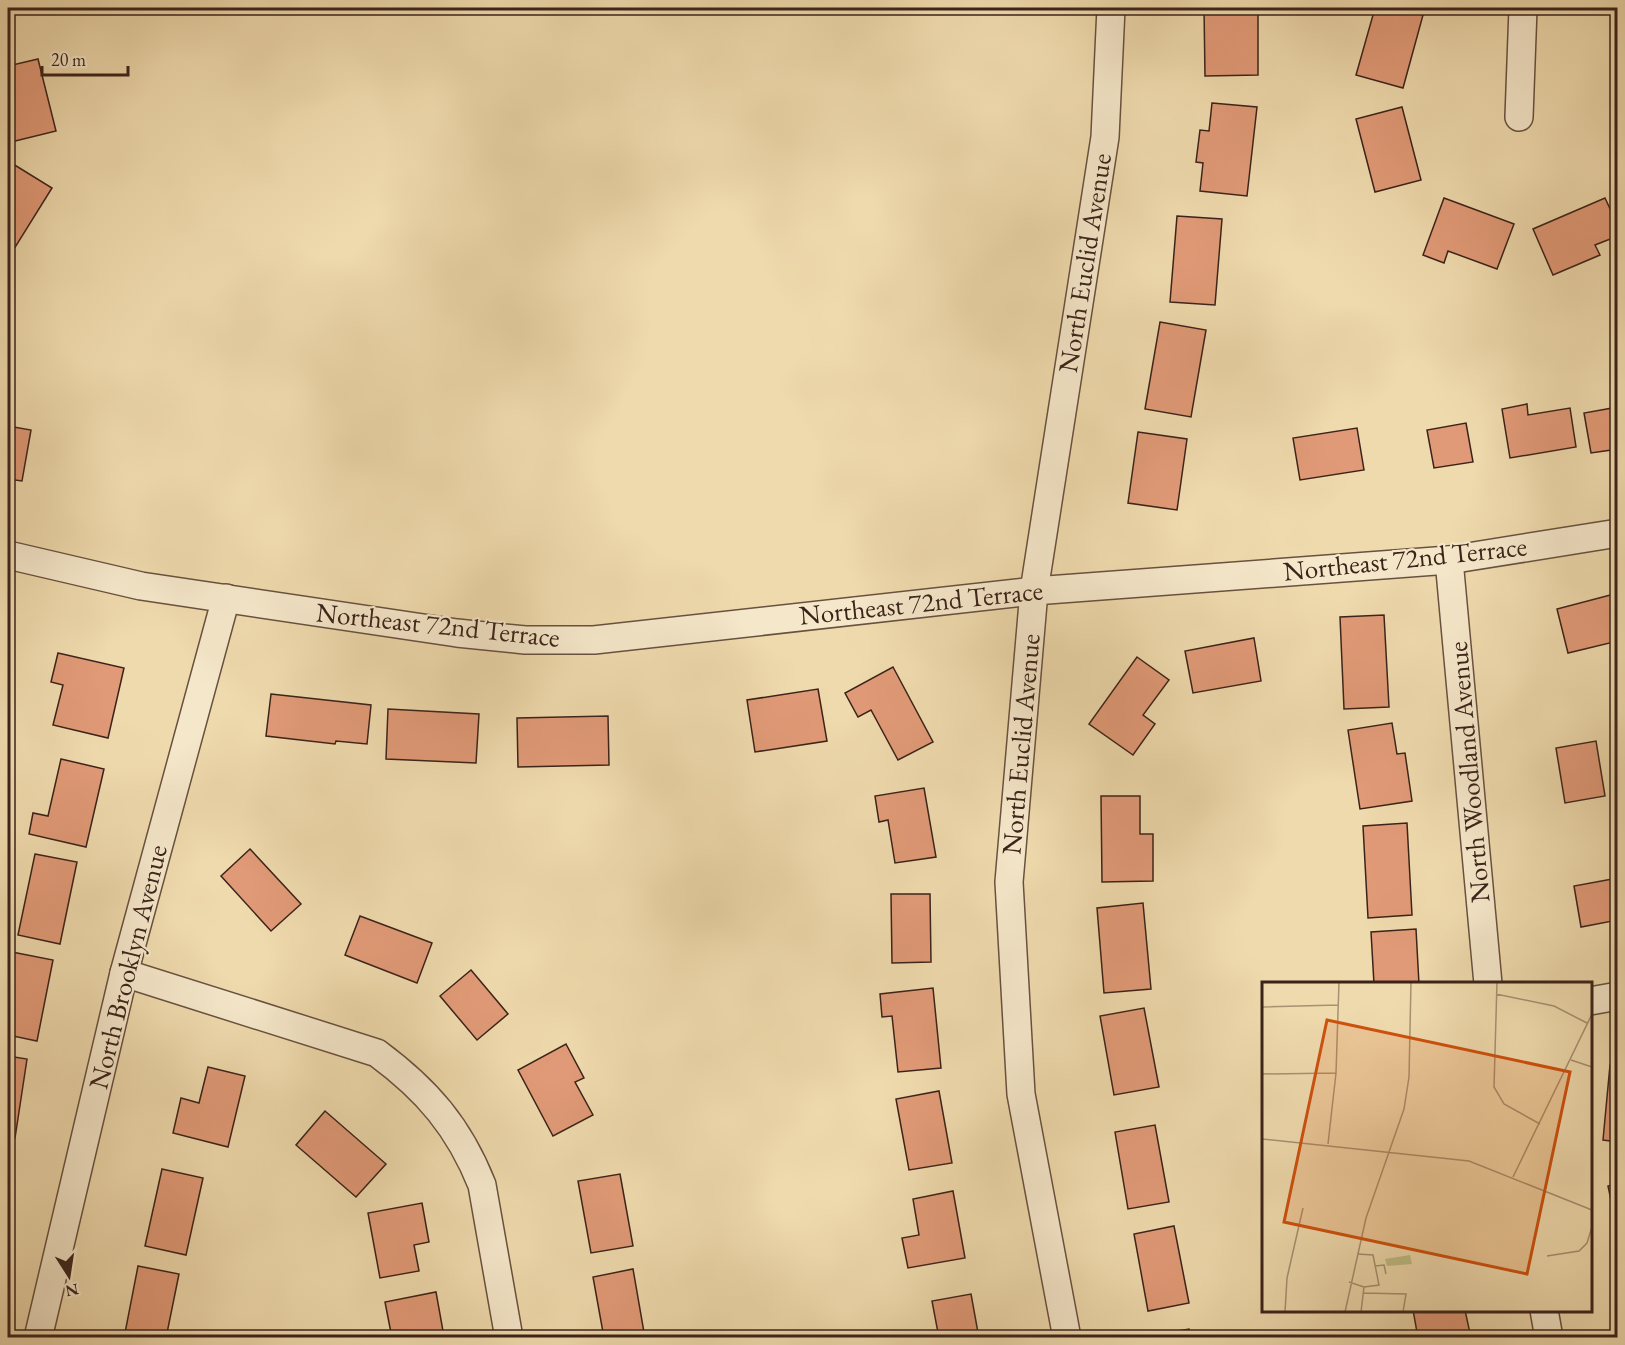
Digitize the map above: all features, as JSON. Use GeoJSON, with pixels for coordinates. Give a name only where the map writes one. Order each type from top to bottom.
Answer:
{"type":"FeatureCollection","features":[{"type":"Feature","properties":{"kind":"street","name":"North Euclid Avenue"},"geometry":{"type":"LineString","coordinates":[[1067,1338],[1021,1094],[1009,882],[1034,591],[1105,137],[1111,8]]}},
{"type":"Feature","properties":{"kind":"street"},"geometry":{"type":"LineString","coordinates":[[1519,117],[1523,8]]}},
{"type":"Feature","properties":{"kind":"street","name":"Northeast 72nd Terrace"},"geometry":{"type":"LineString","coordinates":[[8,555],[141,586],[457,633],[525,640],[594,640],[1034,591],[1449,560],[1617,533]]}},
{"type":"Feature","properties":{"kind":"street","name":"North Woodland Avenue"},"geometry":{"type":"LineString","coordinates":[[1449,560],[1488,982]]}},
{"type":"Feature","properties":{"kind":"street","name":"North Brooklyn Avenue"},"geometry":{"type":"LineString","coordinates":[[38,1338],[124,973],[226,598]]}},
{"type":"Feature","properties":{"kind":"street"},"geometry":{"type":"LineString","coordinates":[[124,973],[377,1053],[410,1077],[440,1109],[464,1146],[482,1185],[510,1338]]}},
{"type":"Feature","properties":{"kind":"street"},"geometry":{"type":"LineString","coordinates":[[1592,1001],[1617,996]]}},
{"type":"Feature","properties":{"kind":"street"},"geometry":{"type":"LineString","coordinates":[[1544,1312],[1549,1338]]}},
{"type":"Feature","properties":{"kind":"building"},"geometry":{"type":"Polygon","coordinates":[[[1204,8],[1258,8],[1258,75],[1205,76],[1204,8]]]}},
{"type":"Feature","properties":{"kind":"building"},"geometry":{"type":"Polygon","coordinates":[[[1375,8],[1395,8],[1423,15],[1403,88],[1356,75],[1375,8]]]}},
{"type":"Feature","properties":{"kind":"building"},"geometry":{"type":"Polygon","coordinates":[[[38,59],[56,131],[11,142],[8,126],[8,66],[38,59]]]}},
{"type":"Feature","properties":{"kind":"building"},"geometry":{"type":"Polygon","coordinates":[[[1212,103],[1257,107],[1247,196],[1200,191],[1203,163],[1196,162],[1200,130],[1209,131],[1212,103]]]}},
{"type":"Feature","properties":{"kind":"building"},"geometry":{"type":"Polygon","coordinates":[[[1402,107],[1421,180],[1375,192],[1356,119],[1402,107]]]}},
{"type":"Feature","properties":{"kind":"building"},"geometry":{"type":"Polygon","coordinates":[[[13,164],[52,188],[14,249],[8,245],[8,172],[13,164]]]}},
{"type":"Feature","properties":{"kind":"building"},"geometry":{"type":"Polygon","coordinates":[[[1444,198],[1514,224],[1497,269],[1448,251],[1444,263],[1423,255],[1444,198]]]}},
{"type":"Feature","properties":{"kind":"building"},"geometry":{"type":"Polygon","coordinates":[[[1605,198],[1618,226],[1618,236],[1595,245],[1600,255],[1553,275],[1533,229],[1605,198]]]}},
{"type":"Feature","properties":{"kind":"building"},"geometry":{"type":"Polygon","coordinates":[[[1177,216],[1222,219],[1215,305],[1170,302],[1177,216]]]}},
{"type":"Feature","properties":{"kind":"building"},"geometry":{"type":"Polygon","coordinates":[[[1160,322],[1206,330],[1191,417],[1145,409],[1160,322]]]}},
{"type":"Feature","properties":{"kind":"building"},"geometry":{"type":"Polygon","coordinates":[[[1527,404],[1528,415],[1570,408],[1576,447],[1510,458],[1502,409],[1527,404]]]}},
{"type":"Feature","properties":{"kind":"building"},"geometry":{"type":"Polygon","coordinates":[[[1618,407],[1618,449],[1591,453],[1584,413],[1618,407]]]}},
{"type":"Feature","properties":{"kind":"building"},"geometry":{"type":"Polygon","coordinates":[[[1466,423],[1473,462],[1434,468],[1427,430],[1466,423]]]}},
{"type":"Feature","properties":{"kind":"building"},"geometry":{"type":"Polygon","coordinates":[[[8,426],[31,430],[22,481],[8,479],[8,426]]]}},
{"type":"Feature","properties":{"kind":"building"},"geometry":{"type":"Polygon","coordinates":[[[1357,428],[1364,470],[1300,480],[1293,438],[1357,428]]]}},
{"type":"Feature","properties":{"kind":"building"},"geometry":{"type":"Polygon","coordinates":[[[1138,432],[1187,439],[1177,510],[1128,503],[1138,432]]]}},
{"type":"Feature","properties":{"kind":"building"},"geometry":{"type":"Polygon","coordinates":[[[1618,593],[1618,641],[1568,653],[1557,609],[1618,593]]]}},
{"type":"Feature","properties":{"kind":"building"},"geometry":{"type":"Polygon","coordinates":[[[1384,615],[1389,707],[1344,709],[1340,617],[1384,615]]]}},
{"type":"Feature","properties":{"kind":"building"},"geometry":{"type":"Polygon","coordinates":[[[1254,638],[1261,681],[1193,693],[1185,651],[1254,638]]]}},
{"type":"Feature","properties":{"kind":"building"},"geometry":{"type":"Polygon","coordinates":[[[58,653],[124,668],[108,738],[53,725],[63,685],[51,682],[58,653]]]}},
{"type":"Feature","properties":{"kind":"building"},"geometry":{"type":"Polygon","coordinates":[[[1137,657],[1169,680],[1143,715],[1155,724],[1133,755],[1089,724],[1137,657]]]}},
{"type":"Feature","properties":{"kind":"building"},"geometry":{"type":"Polygon","coordinates":[[[893,667],[933,742],[898,760],[871,710],[858,717],[845,693],[893,667]]]}},
{"type":"Feature","properties":{"kind":"building"},"geometry":{"type":"Polygon","coordinates":[[[818,689],[827,741],[755,752],[747,700],[818,689]]]}},
{"type":"Feature","properties":{"kind":"building"},"geometry":{"type":"Polygon","coordinates":[[[271,694],[371,705],[367,744],[336,741],[335,744],[266,736],[271,694]]]}},
{"type":"Feature","properties":{"kind":"building"},"geometry":{"type":"Polygon","coordinates":[[[388,709],[479,714],[476,763],[386,759],[388,709]]]}},
{"type":"Feature","properties":{"kind":"building"},"geometry":{"type":"Polygon","coordinates":[[[608,716],[609,765],[518,767],[517,718],[608,716]]]}},
{"type":"Feature","properties":{"kind":"building"},"geometry":{"type":"Polygon","coordinates":[[[1392,723],[1397,754],[1405,753],[1412,801],[1360,809],[1348,730],[1392,723]]]}},
{"type":"Feature","properties":{"kind":"building"},"geometry":{"type":"Polygon","coordinates":[[[1596,741],[1605,796],[1565,803],[1556,748],[1596,741]]]}},
{"type":"Feature","properties":{"kind":"building"},"geometry":{"type":"Polygon","coordinates":[[[61,759],[104,769],[86,847],[29,834],[33,813],[48,816],[61,759]]]}},
{"type":"Feature","properties":{"kind":"building"},"geometry":{"type":"Polygon","coordinates":[[[924,788],[936,857],[895,863],[888,820],[879,822],[875,796],[924,788]]]}},
{"type":"Feature","properties":{"kind":"building"},"geometry":{"type":"Polygon","coordinates":[[[1101,796],[1140,796],[1140,834],[1153,834],[1153,881],[1102,882],[1101,796]]]}},
{"type":"Feature","properties":{"kind":"building"},"geometry":{"type":"Polygon","coordinates":[[[1407,823],[1412,915],[1368,918],[1363,826],[1407,823]]]}},
{"type":"Feature","properties":{"kind":"building"},"geometry":{"type":"Polygon","coordinates":[[[250,849],[301,904],[271,931],[221,876],[250,849]]]}},
{"type":"Feature","properties":{"kind":"building"},"geometry":{"type":"Polygon","coordinates":[[[35,854],[77,862],[60,944],[18,935],[35,854]]]}},
{"type":"Feature","properties":{"kind":"building"},"geometry":{"type":"Polygon","coordinates":[[[1618,878],[1618,920],[1581,927],[1574,886],[1618,878]]]}},
{"type":"Feature","properties":{"kind":"building"},"geometry":{"type":"Polygon","coordinates":[[[891,894],[930,894],[931,962],[892,963],[891,894]]]}},
{"type":"Feature","properties":{"kind":"building"},"geometry":{"type":"Polygon","coordinates":[[[1143,903],[1151,989],[1104,993],[1097,908],[1143,903]]]}},
{"type":"Feature","properties":{"kind":"building"},"geometry":{"type":"Polygon","coordinates":[[[360,916],[432,943],[417,983],[345,955],[360,916]]]}},
{"type":"Feature","properties":{"kind":"building"},"geometry":{"type":"Polygon","coordinates":[[[1416,929],[1419,982],[1374,982],[1371,932],[1416,929]]]}},
{"type":"Feature","properties":{"kind":"building"},"geometry":{"type":"Polygon","coordinates":[[[12,952],[53,960],[37,1041],[8,1035],[8,973],[12,952]]]}},
{"type":"Feature","properties":{"kind":"building"},"geometry":{"type":"Polygon","coordinates":[[[471,970],[508,1014],[477,1040],[440,996],[471,970]]]}},
{"type":"Feature","properties":{"kind":"building"},"geometry":{"type":"Polygon","coordinates":[[[933,988],[941,1068],[898,1072],[892,1016],[882,1017],[880,994],[933,988]]]}},
{"type":"Feature","properties":{"kind":"building"},"geometry":{"type":"Polygon","coordinates":[[[1144,1008],[1159,1087],[1114,1095],[1100,1016],[1144,1008]]]}},
{"type":"Feature","properties":{"kind":"building"},"geometry":{"type":"Polygon","coordinates":[[[566,1044],[584,1078],[575,1082],[593,1115],[553,1136],[518,1070],[566,1044]]]}},
{"type":"Feature","properties":{"kind":"building"},"geometry":{"type":"Polygon","coordinates":[[[8,1056],[27,1059],[15,1138],[8,1137],[8,1056]]]}},
{"type":"Feature","properties":{"kind":"building"},"geometry":{"type":"Polygon","coordinates":[[[1610,1065],[1618,1066],[1618,1142],[1603,1140],[1610,1065]]]}},
{"type":"Feature","properties":{"kind":"building"},"geometry":{"type":"Polygon","coordinates":[[[208,1067],[245,1076],[228,1147],[173,1133],[181,1098],[199,1103],[208,1067]]]}},
{"type":"Feature","properties":{"kind":"building"},"geometry":{"type":"Polygon","coordinates":[[[939,1091],[952,1163],[909,1170],[896,1099],[939,1091]]]}},
{"type":"Feature","properties":{"kind":"building"},"geometry":{"type":"Polygon","coordinates":[[[325,1111],[386,1164],[356,1197],[296,1145],[325,1111]]]}},
{"type":"Feature","properties":{"kind":"building"},"geometry":{"type":"Polygon","coordinates":[[[1155,1125],[1169,1202],[1128,1209],[1115,1132],[1155,1125]]]}},
{"type":"Feature","properties":{"kind":"building"},"geometry":{"type":"Polygon","coordinates":[[[162,1169],[203,1178],[186,1255],[145,1246],[162,1169]]]}},
{"type":"Feature","properties":{"kind":"building"},"geometry":{"type":"Polygon","coordinates":[[[620,1174],[633,1246],[591,1253],[578,1181],[620,1174]]]}},
{"type":"Feature","properties":{"kind":"building"},"geometry":{"type":"Polygon","coordinates":[[[1618,1184],[1618,1233],[1608,1186],[1618,1184]]]}},
{"type":"Feature","properties":{"kind":"building"},"geometry":{"type":"Polygon","coordinates":[[[953,1191],[965,1258],[908,1268],[902,1238],[919,1235],[913,1199],[953,1191]]]}},
{"type":"Feature","properties":{"kind":"building"},"geometry":{"type":"Polygon","coordinates":[[[422,1203],[429,1242],[414,1245],[419,1271],[380,1278],[368,1213],[422,1203]]]}},
{"type":"Feature","properties":{"kind":"building"},"geometry":{"type":"Polygon","coordinates":[[[1174,1226],[1189,1303],[1148,1311],[1134,1234],[1174,1226]]]}},
{"type":"Feature","properties":{"kind":"building"},"geometry":{"type":"Polygon","coordinates":[[[138,1266],[179,1274],[166,1338],[124,1338],[138,1266]]]}},
{"type":"Feature","properties":{"kind":"building"},"geometry":{"type":"Polygon","coordinates":[[[633,1269],[645,1338],[604,1338],[593,1277],[633,1269]]]}},
{"type":"Feature","properties":{"kind":"building"},"geometry":{"type":"Polygon","coordinates":[[[436,1292],[443,1331],[429,1334],[430,1338],[392,1338],[385,1302],[436,1292]]]}},
{"type":"Feature","properties":{"kind":"building"},"geometry":{"type":"Polygon","coordinates":[[[971,1294],[979,1338],[939,1338],[932,1301],[971,1294]]]}},
{"type":"Feature","properties":{"kind":"building"},"geometry":{"type":"Polygon","coordinates":[[[1413,1312],[1465,1312],[1471,1338],[1418,1338],[1413,1312]]]}},
{"type":"Feature","properties":{"kind":"building"},"geometry":{"type":"Polygon","coordinates":[[[1189,1329],[1190,1338],[1149,1338],[1148,1336],[1189,1329]]]}}]}
